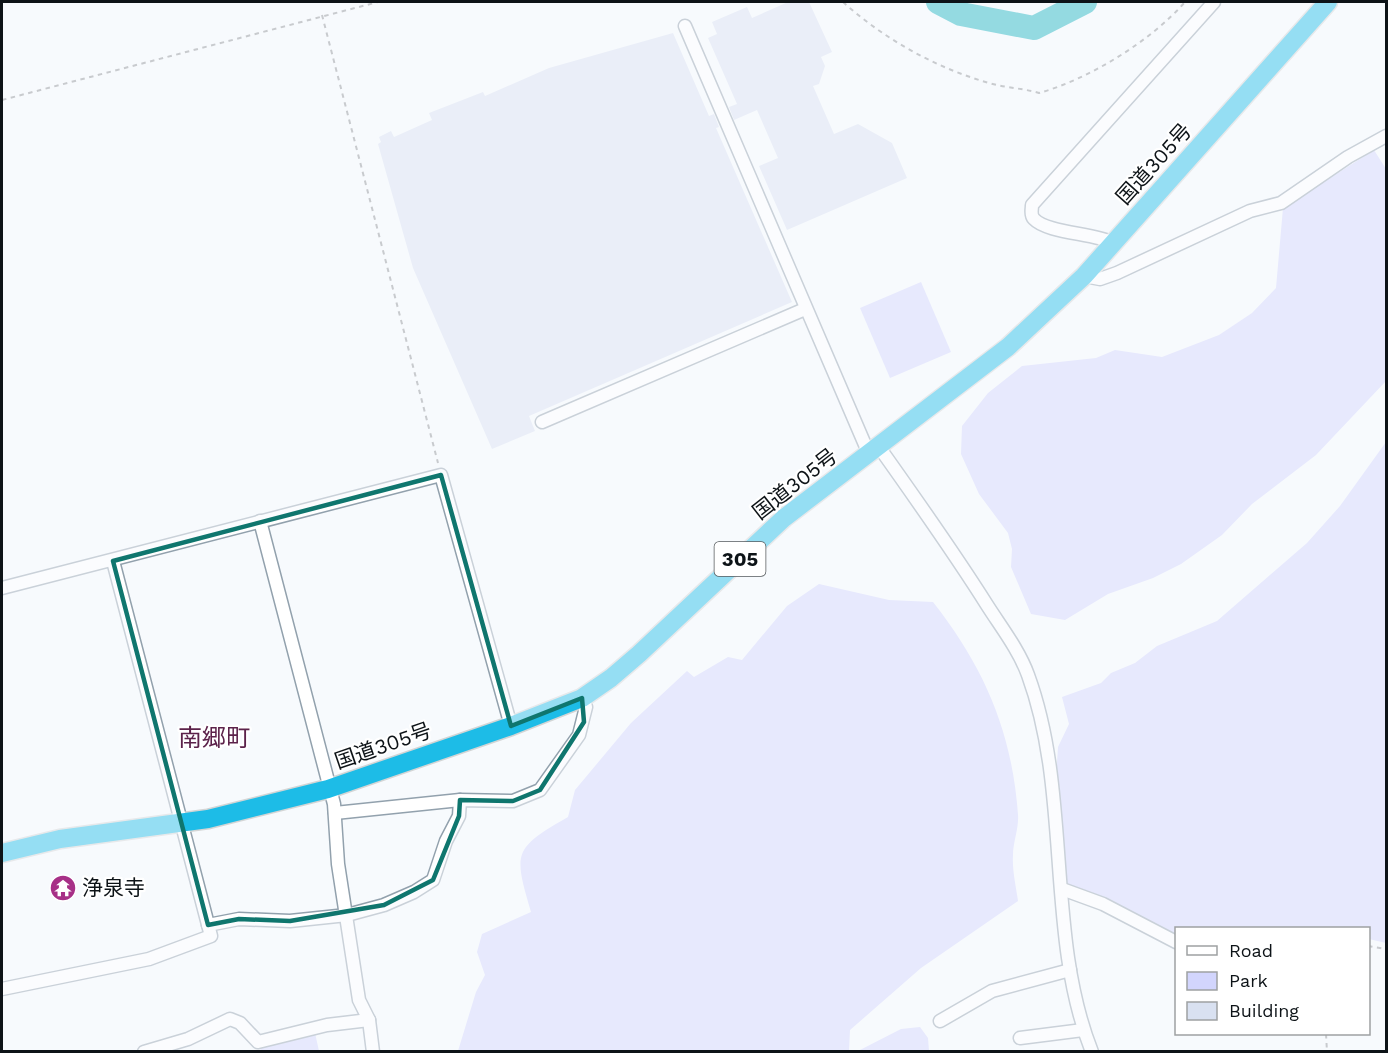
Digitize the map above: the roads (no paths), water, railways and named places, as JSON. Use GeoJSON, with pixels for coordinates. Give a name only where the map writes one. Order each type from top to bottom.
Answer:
{"type":"FeatureCollection","features":[{"type":"Feature","properties":{"kind":"highway","name":"国道305号"},"geometry":{"type":"LineString","coordinates":[[2,853],[60,839],[208,819],[328,789],[511,726],[582,698],[632,660],[784,518],[1008,347],[1084,276],[1328,2]]}},
{"type":"Feature","properties":{"kind":"street"},"geometry":{"type":"LineString","coordinates":[[1114,243],[1103,237],[1049,226],[1034,220],[1031,213],[1032,205],[1214,2]]}},
{"type":"Feature","properties":{"kind":"street"},"geometry":{"type":"LineString","coordinates":[[685,26],[805,309],[874,451],[956,557],[1018,653],[1029,676],[1047,748],[1070,970],[1083,1029],[1092,1052]]}},
{"type":"Feature","properties":{"kind":"street"},"geometry":{"type":"LineString","coordinates":[[1084,276],[1100,279],[1118,273],[1250,211],[1281,203],[1348,157],[1386,136]]}},
{"type":"Feature","properties":{"kind":"street"},"geometry":{"type":"LineString","coordinates":[[542,422],[805,309]]}},
{"type":"Feature","properties":{"kind":"street"},"geometry":{"type":"LineString","coordinates":[[2,588],[441,475],[511,726]]}},
{"type":"Feature","properties":{"kind":"street"},"geometry":{"type":"LineString","coordinates":[[260,521],[335,813],[338,864],[359,1000],[369,1020],[373,1052]]}},
{"type":"Feature","properties":{"kind":"street"},"geometry":{"type":"LineString","coordinates":[[2,990],[149,959],[211,936],[179,822],[113,561]]}},
{"type":"Feature","properties":{"kind":"street"},"geometry":{"type":"LineString","coordinates":[[335,813],[460,800],[513,801],[540,790],[579,735],[586,707],[582,698]]}},
{"type":"Feature","properties":{"kind":"street"},"geometry":{"type":"LineString","coordinates":[[208,925],[239,919],[290,921],[347,915],[384,905],[414,892],[433,880],[446,841],[459,816],[460,800]]}},
{"type":"Feature","properties":{"kind":"street"},"geometry":{"type":"LineString","coordinates":[[1062,889],[1103,904],[1175,941]]}},
{"type":"Feature","properties":{"kind":"street"},"geometry":{"type":"LineString","coordinates":[[940,1021],[992,991],[1070,970]]}},
{"type":"Feature","properties":{"kind":"street"},"geometry":{"type":"LineString","coordinates":[[144,1052],[188,1039],[230,1019],[240,1023],[258,1042],[327,1025],[369,1020]]}},
{"type":"Feature","properties":{"kind":"street"},"geometry":{"type":"LineString","coordinates":[[1020,1038],[1083,1029]]}},
{"type":"Feature","properties":{"kind":"waterway"},"geometry":{"type":"LineString","coordinates":[[938,2],[961,14],[1034,28],[1085,2]]}},
{"type":"Feature","properties":{"kind":"place","name":"浄泉寺"},"geometry":{"type":"Point","coordinates":[63,888]}},
{"type":"Feature","properties":{"kind":"district","name":"南郷町"},"geometry":{"type":"Point","coordinates":[214,738]}}]}
